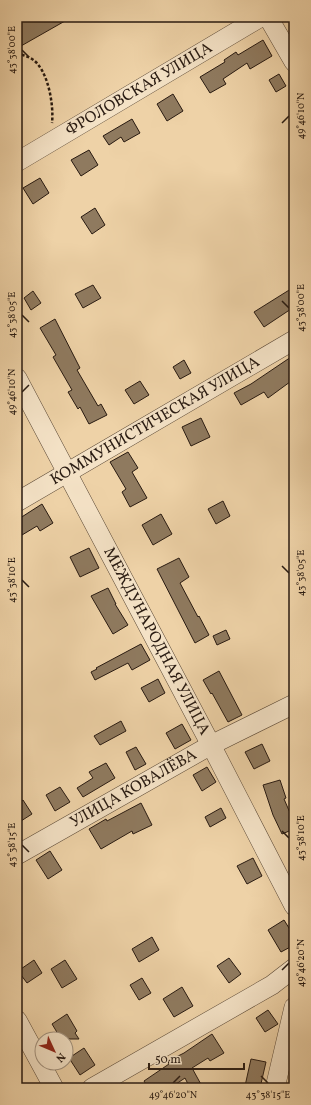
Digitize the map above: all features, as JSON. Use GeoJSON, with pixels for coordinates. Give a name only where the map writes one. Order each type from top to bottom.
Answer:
{"type":"FeatureCollection","features":[{"type":"Feature","properties":{"kind":"street","name":"ФРОЛОВСКАЯ УЛИЦА"},"geometry":{"type":"LineString","coordinates":[[17,162],[261,17]]}},
{"type":"Feature","properties":{"kind":"street"},"geometry":{"type":"LineString","coordinates":[[268,17],[294,62]]}},
{"type":"Feature","properties":{"kind":"street","name":"КОММУНИСТИЧЕСКАЯ УЛИЦА"},"geometry":{"type":"LineString","coordinates":[[17,502],[294,340]]}},
{"type":"Feature","properties":{"kind":"street","name":"МЕЖДУНАРОДНАЯ УЛИЦА"},"geometry":{"type":"LineString","coordinates":[[17,378],[68,472],[294,906]]}},
{"type":"Feature","properties":{"kind":"street","name":"УЛИЦА КОВАЛЁВА"},"geometry":{"type":"LineString","coordinates":[[17,855],[211,745],[294,704]]}},
{"type":"Feature","properties":{"kind":"street"},"geometry":{"type":"LineString","coordinates":[[92,1088],[272,985],[294,968]]}},
{"type":"Feature","properties":{"kind":"street"},"geometry":{"type":"LineString","coordinates":[[275,1088],[294,1007]]}},
{"type":"Feature","properties":{"kind":"street"},"geometry":{"type":"LineString","coordinates":[[17,1020],[54,1088]]}},
{"type":"Feature","properties":{"kind":"path"},"geometry":{"type":"LineString","coordinates":[[17,53],[33,59],[43,73],[49,89],[53,112],[51,142]]}},
{"type":"Feature","properties":{"kind":"building"},"geometry":{"type":"Polygon","coordinates":[[[17,17],[72,17],[21,46],[17,40],[17,17]]]}},
{"type":"Feature","properties":{"kind":"building"},"geometry":{"type":"Polygon","coordinates":[[[263,40],[272,56],[250,69],[247,63],[223,79],[226,84],[210,93],[200,77],[225,62],[224,60],[236,52],[238,55],[263,40]]]}},
{"type":"Feature","properties":{"kind":"building"},"geometry":{"type":"Polygon","coordinates":[[[279,74],[286,86],[276,92],[269,80],[279,74]]]}},
{"type":"Feature","properties":{"kind":"building"},"geometry":{"type":"Polygon","coordinates":[[[173,94],[183,111],[167,121],[157,104],[173,94]]]}},
{"type":"Feature","properties":{"kind":"building"},"geometry":{"type":"Polygon","coordinates":[[[132,119],[140,133],[124,142],[121,137],[109,145],[103,136],[132,119]]]}},
{"type":"Feature","properties":{"kind":"building"},"geometry":{"type":"Polygon","coordinates":[[[89,150],[98,165],[81,176],[71,160],[89,150]]]}},
{"type":"Feature","properties":{"kind":"building"},"geometry":{"type":"Polygon","coordinates":[[[40,178],[49,193],[33,204],[23,188],[40,178]]]}},
{"type":"Feature","properties":{"kind":"building"},"geometry":{"type":"Polygon","coordinates":[[[95,208],[105,225],[92,234],[81,217],[95,208]]]}},
{"type":"Feature","properties":{"kind":"building"},"geometry":{"type":"Polygon","coordinates":[[[93,285],[101,298],[83,308],[75,294],[93,285]]]}},
{"type":"Feature","properties":{"kind":"building"},"geometry":{"type":"Polygon","coordinates":[[[294,287],[294,307],[264,327],[254,312],[294,287]]]}},
{"type":"Feature","properties":{"kind":"building"},"geometry":{"type":"Polygon","coordinates":[[[33,291],[41,303],[31,310],[24,298],[33,291]]]}},
{"type":"Feature","properties":{"kind":"building"},"geometry":{"type":"Polygon","coordinates":[[[55,319],[80,368],[77,370],[98,406],[101,404],[107,415],[89,424],[80,407],[78,409],[68,392],[72,390],[53,357],[56,355],[40,328],[55,319]]]}},
{"type":"Feature","properties":{"kind":"building"},"geometry":{"type":"Polygon","coordinates":[[[294,355],[294,379],[268,398],[264,392],[241,405],[234,393],[251,384],[294,355]]]}},
{"type":"Feature","properties":{"kind":"building"},"geometry":{"type":"Polygon","coordinates":[[[184,360],[191,373],[180,379],[173,367],[184,360]]]}},
{"type":"Feature","properties":{"kind":"building"},"geometry":{"type":"Polygon","coordinates":[[[140,381],[149,395],[134,404],[125,390],[140,381]]]}},
{"type":"Feature","properties":{"kind":"building"},"geometry":{"type":"Polygon","coordinates":[[[201,418],[210,437],[191,446],[182,427],[201,418]]]}},
{"type":"Feature","properties":{"kind":"building"},"geometry":{"type":"Polygon","coordinates":[[[128,452],[138,468],[132,472],[147,498],[130,507],[122,492],[126,489],[110,462],[128,452]]]}},
{"type":"Feature","properties":{"kind":"building"},"geometry":{"type":"Polygon","coordinates":[[[223,501],[230,516],[216,524],[208,509],[223,501]]]}},
{"type":"Feature","properties":{"kind":"building"},"geometry":{"type":"Polygon","coordinates":[[[42,504],[53,523],[40,531],[37,526],[17,538],[17,520],[42,504]]]}},
{"type":"Feature","properties":{"kind":"building"},"geometry":{"type":"Polygon","coordinates":[[[161,514],[172,534],[153,545],[142,525],[161,514]]]}},
{"type":"Feature","properties":{"kind":"building"},"geometry":{"type":"Polygon","coordinates":[[[89,548],[99,568],[80,577],[70,557],[89,548]]]}},
{"type":"Feature","properties":{"kind":"building"},"geometry":{"type":"Polygon","coordinates":[[[179,558],[189,577],[180,583],[209,635],[195,643],[157,569],[179,558]]]}},
{"type":"Feature","properties":{"kind":"building"},"geometry":{"type":"Polygon","coordinates":[[[108,588],[115,604],[128,625],[113,634],[91,596],[108,588]]]}},
{"type":"Feature","properties":{"kind":"building"},"geometry":{"type":"Polygon","coordinates":[[[226,630],[230,639],[217,645],[213,636],[226,630]]]}},
{"type":"Feature","properties":{"kind":"building"},"geometry":{"type":"Polygon","coordinates":[[[141,644],[150,660],[132,670],[128,663],[95,680],[91,672],[97,669],[96,668],[141,644]]]}},
{"type":"Feature","properties":{"kind":"building"},"geometry":{"type":"Polygon","coordinates":[[[219,671],[242,715],[228,722],[203,680],[219,671]]]}},
{"type":"Feature","properties":{"kind":"building"},"geometry":{"type":"Polygon","coordinates":[[[158,679],[165,693],[149,702],[141,688],[158,679]]]}},
{"type":"Feature","properties":{"kind":"building"},"geometry":{"type":"Polygon","coordinates":[[[121,721],[126,731],[100,745],[94,736],[121,721]]]}},
{"type":"Feature","properties":{"kind":"building"},"geometry":{"type":"Polygon","coordinates":[[[182,724],[191,740],[175,749],[166,733],[182,724]]]}},
{"type":"Feature","properties":{"kind":"building"},"geometry":{"type":"Polygon","coordinates":[[[262,744],[270,761],[254,769],[245,752],[262,744]]]}},
{"type":"Feature","properties":{"kind":"building"},"geometry":{"type":"Polygon","coordinates":[[[136,747],[146,764],[135,770],[126,752],[136,747]]]}},
{"type":"Feature","properties":{"kind":"building"},"geometry":{"type":"Polygon","coordinates":[[[106,763],[115,778],[83,797],[77,788],[93,778],[89,772],[106,763]]]}},
{"type":"Feature","properties":{"kind":"building"},"geometry":{"type":"Polygon","coordinates":[[[207,767],[216,782],[202,791],[193,775],[207,767]]]}},
{"type":"Feature","properties":{"kind":"building"},"geometry":{"type":"Polygon","coordinates":[[[280,780],[286,798],[284,799],[294,822],[294,829],[282,834],[273,815],[263,785],[280,780]]]}},
{"type":"Feature","properties":{"kind":"building"},"geometry":{"type":"Polygon","coordinates":[[[60,787],[70,802],[55,811],[46,795],[60,787]]]}},
{"type":"Feature","properties":{"kind":"building"},"geometry":{"type":"Polygon","coordinates":[[[23,800],[32,814],[21,821],[17,814],[17,804],[23,800]]]}},
{"type":"Feature","properties":{"kind":"building"},"geometry":{"type":"Polygon","coordinates":[[[141,803],[152,825],[133,834],[132,831],[101,849],[89,829],[106,819],[107,821],[141,803]]]}},
{"type":"Feature","properties":{"kind":"building"},"geometry":{"type":"Polygon","coordinates":[[[221,808],[226,818],[210,827],[205,817],[221,808]]]}},
{"type":"Feature","properties":{"kind":"building"},"geometry":{"type":"Polygon","coordinates":[[[50,851],[62,870],[48,879],[36,860],[50,851]]]}},
{"type":"Feature","properties":{"kind":"building"},"geometry":{"type":"Polygon","coordinates":[[[253,858],[262,876],[247,884],[237,866],[253,858]]]}},
{"type":"Feature","properties":{"kind":"building"},"geometry":{"type":"Polygon","coordinates":[[[284,920],[294,936],[294,945],[281,952],[268,930],[284,920]]]}},
{"type":"Feature","properties":{"kind":"building"},"geometry":{"type":"Polygon","coordinates":[[[152,937],[159,950],[139,962],[132,949],[152,937]]]}},
{"type":"Feature","properties":{"kind":"building"},"geometry":{"type":"Polygon","coordinates":[[[229,958],[241,974],[229,983],[217,966],[229,958]]]}},
{"type":"Feature","properties":{"kind":"building"},"geometry":{"type":"Polygon","coordinates":[[[34,960],[42,973],[27,983],[18,971],[34,960]]]}},
{"type":"Feature","properties":{"kind":"building"},"geometry":{"type":"Polygon","coordinates":[[[65,960],[77,979],[62,988],[51,969],[65,960]]]}},
{"type":"Feature","properties":{"kind":"building"},"geometry":{"type":"Polygon","coordinates":[[[142,978],[151,993],[139,1000],[130,985],[142,978]]]}},
{"type":"Feature","properties":{"kind":"building"},"geometry":{"type":"Polygon","coordinates":[[[182,987],[193,1006],[174,1017],[163,999],[182,987]]]}},
{"type":"Feature","properties":{"kind":"building"},"geometry":{"type":"Polygon","coordinates":[[[268,1010],[278,1024],[265,1032],[256,1018],[268,1010]]]}},
{"type":"Feature","properties":{"kind":"building"},"geometry":{"type":"Polygon","coordinates":[[[67,1014],[77,1031],[75,1033],[79,1039],[74,1039],[74,1031],[56,1031],[52,1024],[67,1014]]]}},
{"type":"Feature","properties":{"kind":"building"},"geometry":{"type":"Polygon","coordinates":[[[212,1034],[224,1053],[210,1061],[208,1058],[192,1068],[203,1088],[190,1088],[185,1078],[170,1088],[148,1088],[144,1081],[169,1064],[168,1061],[184,1053],[212,1034]]]}},
{"type":"Feature","properties":{"kind":"building"},"geometry":{"type":"Polygon","coordinates":[[[84,1048],[95,1065],[80,1075],[74,1066],[74,1055],[84,1048]]]}},
{"type":"Feature","properties":{"kind":"building"},"geometry":{"type":"Polygon","coordinates":[[[251,1059],[266,1062],[260,1088],[245,1086],[251,1059]]]}}]}
